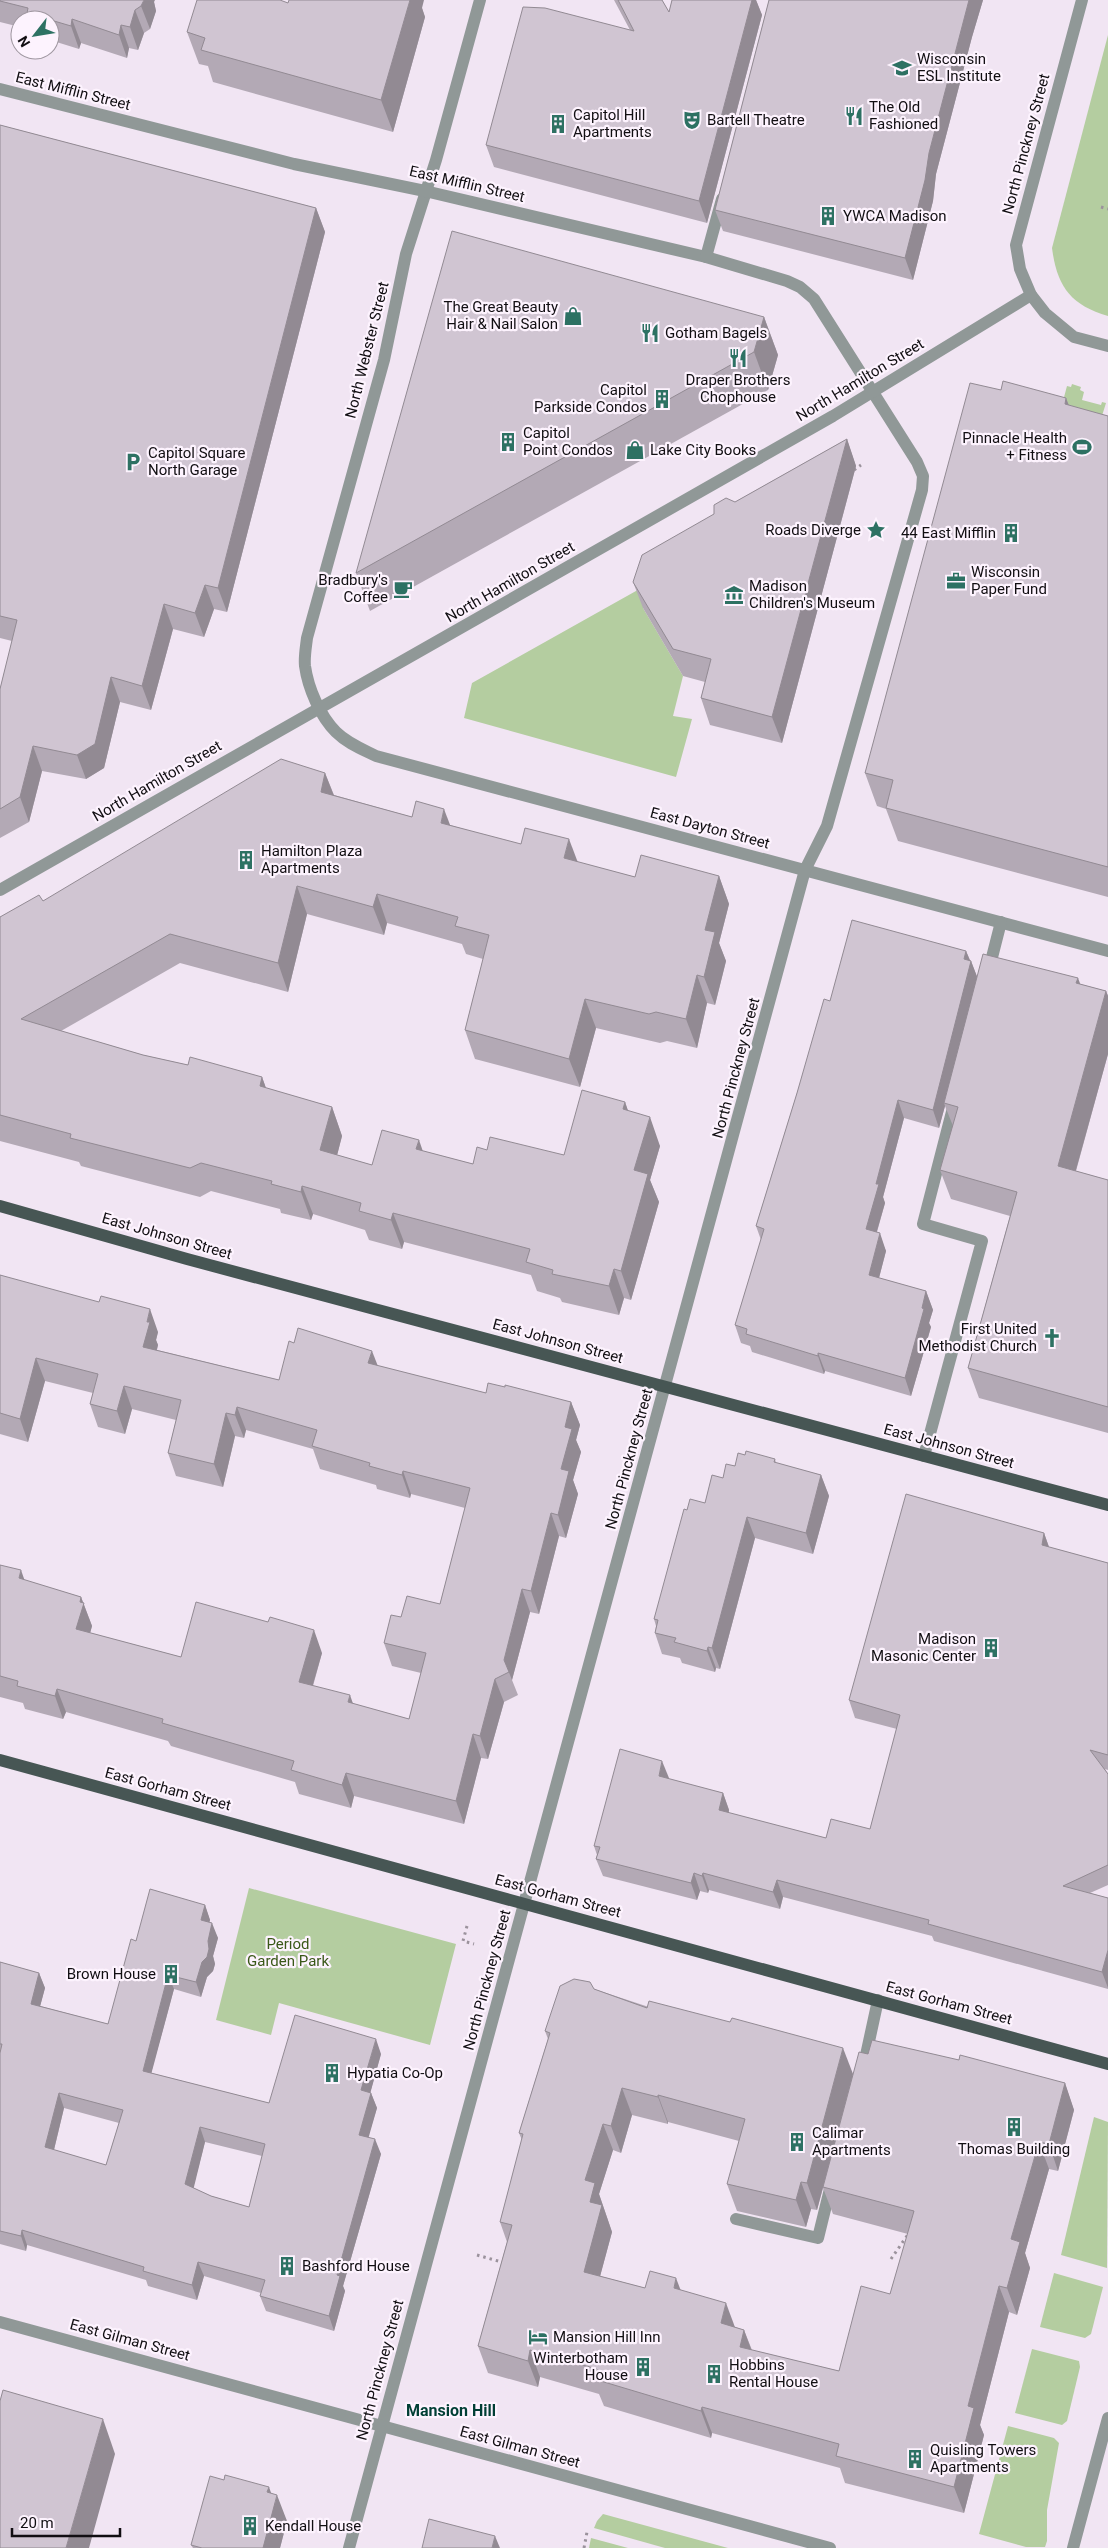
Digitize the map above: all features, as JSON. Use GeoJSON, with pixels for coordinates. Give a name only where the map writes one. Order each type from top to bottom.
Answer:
{"type":"FeatureCollection","features":[{"type":"Feature","properties":{"kind":"main road","name":"East Johnson Street"},"geometry":{"type":"LineString","coordinates":[[0,1206],[187,1259],[1108,1506]]}},
{"type":"Feature","properties":{"kind":"main road","name":"East Gorham Street"},"geometry":{"type":"LineString","coordinates":[[0,1760],[1108,2064]]}},
{"type":"Feature","properties":{"kind":"street","name":"North Webster Street"},"geometry":{"type":"LineString","coordinates":[[320,709],[309,683],[305,664],[307,638],[384,360],[406,254],[480,0]]}},
{"type":"Feature","properties":{"kind":"street","name":"North Pinckney Street"},"geometry":{"type":"LineString","coordinates":[[1031,295],[1020,269],[1016,245],[1082,0]]}},
{"type":"Feature","properties":{"kind":"street","name":"East Mifflin Street"},"geometry":{"type":"LineString","coordinates":[[0,89],[294,164],[425,191],[706,257],[787,281],[800,287],[814,300],[873,392]]}},
{"type":"Feature","properties":{"kind":"street"},"geometry":{"type":"LineString","coordinates":[[706,257],[724,191]]}},
{"type":"Feature","properties":{"kind":"street"},"geometry":{"type":"LineString","coordinates":[[1031,295],[1045,313],[1074,337],[1108,346]]}},
{"type":"Feature","properties":{"kind":"street","name":"North Hamilton Street"},"geometry":{"type":"LineString","coordinates":[[0,890],[873,392],[1031,295]]}},
{"type":"Feature","properties":{"kind":"street","name":"North Pinckney Street"},"geometry":{"type":"LineString","coordinates":[[349,2548],[806,870],[827,826],[922,490],[923,476],[920,470],[873,392]]}},
{"type":"Feature","properties":{"kind":"street","name":"East Dayton Street"},"geometry":{"type":"LineString","coordinates":[[320,709],[336,732],[354,746],[376,756],[1108,951]]}},
{"type":"Feature","properties":{"kind":"street"},"geometry":{"type":"LineString","coordinates":[[985,984],[1001,922]]}},
{"type":"Feature","properties":{"kind":"street"},"geometry":{"type":"LineString","coordinates":[[924,1456],[982,1241],[924,1224],[958,1090]]}},
{"type":"Feature","properties":{"kind":"street"},"geometry":{"type":"LineString","coordinates":[[858,2085],[878,2000]]}},
{"type":"Feature","properties":{"kind":"street"},"geometry":{"type":"LineString","coordinates":[[736,2219],[818,2238],[834,2174]]}},
{"type":"Feature","properties":{"kind":"street","name":"East Gilman Street"},"geometry":{"type":"LineString","coordinates":[[0,2322],[830,2548]]}},
{"type":"Feature","properties":{"kind":"street"},"geometry":{"type":"LineString","coordinates":[[1073,2548],[1108,2418]]}},
{"type":"Feature","properties":{"kind":"path"},"geometry":{"type":"LineString","coordinates":[[1101,207],[1108,209]]}},
{"type":"Feature","properties":{"kind":"path"},"geometry":{"type":"LineString","coordinates":[[851,472],[861,465]]}},
{"type":"Feature","properties":{"kind":"path"},"geometry":{"type":"LineString","coordinates":[[467,1926],[463,1941],[474,1944]]}},
{"type":"Feature","properties":{"kind":"path"},"geometry":{"type":"LineString","coordinates":[[891,2259],[912,2228]]}},
{"type":"Feature","properties":{"kind":"path"},"geometry":{"type":"LineString","coordinates":[[476,2254],[513,2265]]}},
{"type":"Feature","properties":{"kind":"path"},"geometry":{"type":"LineString","coordinates":[[584,2548],[587,2532]]}},
{"type":"Feature","properties":{"kind":"green space"},"geometry":{"type":"Polygon","coordinates":[[[1108,35],[1108,316],[1084,306],[1068,292],[1058,273],[1052,248],[1108,35]]]}},
{"type":"Feature","properties":{"kind":"green space"},"geometry":{"type":"Polygon","coordinates":[[[1072,384],[1081,387],[1080,390],[1084,392],[1082,400],[1101,405],[1102,402],[1106,403],[1101,419],[1067,408],[1063,401],[1067,386],[1071,387],[1072,384]]]}},
{"type":"Feature","properties":{"kind":"green space"},"geometry":{"type":"Polygon","coordinates":[[[652,582],[643,608],[683,676],[673,716],[692,719],[676,777],[464,718],[472,683],[652,582]]]}},
{"type":"Feature","properties":{"kind":"green space","name":"Period Garden Park"},"geometry":{"type":"Polygon","coordinates":[[[249,1888],[456,1944],[430,2045],[279,2003],[271,2035],[216,2020],[249,1888]]]}},
{"type":"Feature","properties":{"kind":"green space"},"geometry":{"type":"Polygon","coordinates":[[[1094,2117],[1108,2122],[1107,2268],[1061,2255],[1094,2117]]]}},
{"type":"Feature","properties":{"kind":"green space"},"geometry":{"type":"Polygon","coordinates":[[[1054,2273],[1103,2287],[1091,2334],[1085,2338],[1040,2327],[1054,2273]]]}},
{"type":"Feature","properties":{"kind":"green space"},"geometry":{"type":"Polygon","coordinates":[[[1032,2349],[1079,2361],[1080,2367],[1067,2421],[1062,2425],[1015,2413],[1032,2349]]]}},
{"type":"Feature","properties":{"kind":"green space"},"geometry":{"type":"Polygon","coordinates":[[[1008,2426],[1054,2438],[1059,2443],[1047,2510],[1047,2541],[1045,2547],[1026,2547],[979,2534],[1008,2426]]]}},
{"type":"Feature","properties":{"kind":"green space"},"geometry":{"type":"Polygon","coordinates":[[[603,2514],[728,2548],[665,2548],[594,2528],[603,2514]]]}},
{"type":"Feature","properties":{"kind":"green space"},"geometry":{"type":"Polygon","coordinates":[[[591,2538],[628,2548],[589,2548],[591,2538]]]}},
{"type":"Feature","properties":{"kind":"building"},"geometry":{"type":"Polygon","coordinates":[[[144,0],[141,6],[135,10],[130,27],[121,25],[119,35],[72,19],[71,26],[60,23],[60,10],[28,10],[28,8],[0,1],[144,0]]]}},
{"type":"Feature","properties":{"kind":"building"},"geometry":{"type":"Polygon","coordinates":[[[197,0],[280,0],[288,3],[289,0],[410,0],[381,100],[201,50],[205,38],[187,32],[197,0]]]}},
{"type":"Feature","properties":{"kind":"building"},"geometry":{"type":"Polygon","coordinates":[[[618,0],[662,0],[669,12],[672,0],[752,0],[699,201],[486,145],[523,7],[545,8],[634,31],[618,0]]]}},
{"type":"Feature","properties":{"kind":"building"},"geometry":{"type":"Polygon","coordinates":[[[769,0],[969,0],[929,153],[925,180],[905,258],[715,210],[769,0]]]}},
{"type":"Feature","properties":{"kind":"building","name":"Capitol Square North Garage"},"geometry":{"type":"Polygon","coordinates":[[[0,125],[316,208],[218,588],[205,585],[195,613],[164,604],[142,686],[111,677],[95,744],[77,755],[33,746],[20,797],[0,809],[0,689],[17,620],[0,616],[0,125]]]}},
{"type":"Feature","properties":{"kind":"building"},"geometry":{"type":"Polygon","coordinates":[[[452,231],[764,317],[754,352],[356,573],[452,231]]]}},
{"type":"Feature","properties":{"kind":"building"},"geometry":{"type":"Polygon","coordinates":[[[1003,381],[1066,398],[1065,404],[1108,416],[1108,867],[886,808],[893,780],[865,773],[970,383],[1001,390],[1003,381]]]}},
{"type":"Feature","properties":{"kind":"building","name":"Madison Children's Museum"},"geometry":{"type":"Polygon","coordinates":[[[847,439],[772,717],[701,698],[711,659],[673,649],[633,582],[642,555],[714,514],[714,505],[726,498],[735,502],[847,439]]]}},
{"type":"Feature","properties":{"kind":"building"},"geometry":{"type":"Polygon","coordinates":[[[281,759],[325,773],[321,792],[412,817],[416,801],[444,809],[441,823],[521,844],[525,828],[569,839],[564,858],[635,877],[641,855],[719,876],[705,930],[715,932],[704,977],[697,975],[686,1019],[656,1012],[649,1014],[585,999],[569,1059],[465,1030],[489,935],[455,926],[458,917],[377,894],[373,907],[297,886],[278,963],[170,934],[21,1019],[143,1055],[188,1065],[190,1057],[262,1077],[260,1086],[332,1107],[320,1150],[372,1165],[382,1130],[419,1140],[416,1149],[473,1164],[477,1147],[487,1150],[490,1137],[564,1155],[582,1090],[625,1102],[623,1109],[650,1117],[634,1170],[648,1174],[621,1271],[614,1269],[609,1286],[552,1274],[553,1270],[526,1262],[530,1249],[393,1213],[391,1220],[359,1211],[361,1203],[302,1186],[301,1192],[271,1184],[272,1181],[201,1163],[190,1168],[70,1138],[71,1134],[0,1115],[0,917],[39,895],[43,901],[281,759]]]}},
{"type":"Feature","properties":{"kind":"building"},"geometry":{"type":"Polygon","coordinates":[[[852,920],[966,951],[964,959],[971,961],[933,1110],[898,1100],[876,1184],[879,1184],[866,1229],[880,1233],[869,1275],[926,1291],[922,1308],[924,1309],[905,1378],[818,1353],[818,1356],[746,1334],[747,1329],[735,1325],[764,1229],[756,1226],[824,999],[830,1001],[852,920]]]}},
{"type":"Feature","properties":{"kind":"building"},"geometry":{"type":"Polygon","coordinates":[[[983,954],[1078,978],[1076,983],[1106,991],[1058,1166],[1108,1180],[1108,1407],[968,1368],[1017,1192],[940,1170],[958,1107],[944,1103],[983,954]]]}},
{"type":"Feature","properties":{"kind":"building"},"geometry":{"type":"Polygon","coordinates":[[[0,1275],[99,1302],[101,1296],[150,1309],[147,1322],[150,1322],[143,1347],[279,1380],[289,1341],[294,1343],[298,1328],[372,1351],[368,1363],[486,1393],[488,1383],[505,1387],[505,1385],[571,1402],[565,1427],[572,1429],[561,1469],[569,1471],[558,1515],[551,1513],[531,1591],[522,1589],[504,1660],[509,1672],[495,1679],[480,1736],[473,1734],[456,1801],[346,1773],[342,1785],[291,1770],[294,1761],[162,1723],[163,1719],[57,1689],[55,1696],[17,1686],[18,1681],[0,1676],[0,1565],[21,1570],[19,1578],[81,1597],[80,1602],[84,1603],[76,1629],[181,1657],[196,1602],[268,1622],[270,1617],[314,1630],[299,1682],[350,1695],[348,1702],[409,1719],[426,1653],[384,1643],[391,1615],[401,1617],[407,1596],[440,1604],[470,1488],[403,1471],[402,1475],[369,1466],[370,1463],[312,1446],[317,1430],[237,1407],[235,1415],[226,1413],[214,1464],[168,1453],[181,1400],[124,1386],[117,1411],[90,1404],[98,1374],[36,1358],[20,1419],[0,1413],[0,1275]]]}},
{"type":"Feature","properties":{"kind":"building"},"geometry":{"type":"Polygon","coordinates":[[[746,1451],[775,1459],[774,1462],[821,1475],[806,1533],[747,1517],[712,1648],[708,1647],[707,1651],[674,1642],[676,1638],[655,1633],[658,1620],[654,1619],[684,1509],[687,1510],[690,1499],[705,1503],[712,1475],[723,1478],[726,1464],[735,1466],[738,1453],[745,1455],[746,1451]]]}},
{"type":"Feature","properties":{"kind":"building"},"geometry":{"type":"Polygon","coordinates":[[[906,1494],[1044,1533],[1042,1545],[1108,1563],[1108,1755],[1090,1750],[1108,1774],[1108,1865],[1063,1886],[1108,1898],[1108,1950],[1102,1972],[928,1924],[929,1920],[777,1880],[773,1892],[703,1873],[702,1876],[694,1873],[691,1883],[596,1859],[600,1847],[594,1846],[620,1749],[662,1761],[659,1776],[723,1793],[719,1810],[826,1838],[831,1819],[870,1829],[900,1715],[849,1700],[906,1494]]]}},
{"type":"Feature","properties":{"kind":"building"},"geometry":{"type":"Polygon","coordinates":[[[150,1889],[205,1905],[201,1920],[212,1923],[207,1957],[202,1962],[196,1982],[168,1975],[143,2071],[269,2103],[295,2015],[376,2039],[361,2090],[371,2093],[359,2135],[375,2139],[337,2275],[340,2276],[329,2316],[260,2296],[265,2280],[198,2262],[192,2285],[143,2271],[144,2267],[22,2230],[21,2236],[0,2231],[0,2053],[2,2044],[0,2044],[0,1962],[39,1973],[31,2004],[108,2024],[131,1939],[136,1941],[150,1889]],[[59,2093],[45,2147],[106,2165],[123,2110],[59,2093]],[[200,2127],[185,2184],[211,2196],[249,2207],[265,2144],[200,2127]]]}},
{"type":"Feature","properties":{"kind":"building"},"geometry":{"type":"Polygon","coordinates":[[[574,1979],[590,1982],[594,1989],[647,2008],[649,2001],[730,2022],[732,2018],[843,2048],[807,2183],[801,2182],[796,2200],[727,2184],[745,2119],[658,2095],[658,2097],[622,2088],[611,2126],[603,2124],[585,2180],[595,2183],[590,2202],[602,2205],[584,2272],[645,2288],[650,2271],[676,2278],[674,2288],[726,2303],[721,2323],[744,2330],[740,2347],[839,2371],[861,2286],[890,2294],[914,2211],[823,2187],[859,2052],[868,2054],[872,2040],[959,2060],[960,2055],[1065,2083],[1049,2144],[1039,2142],[1011,2239],[1020,2242],[1007,2288],[999,2286],[968,2406],[974,2408],[954,2487],[836,2456],[839,2444],[702,2407],[701,2411],[594,2379],[597,2369],[530,2350],[528,2361],[478,2346],[512,2225],[500,2222],[523,2134],[519,2133],[550,2033],[545,2031],[560,1986],[574,1979]]]}},
{"type":"Feature","properties":{"kind":"building"},"geometry":{"type":"Polygon","coordinates":[[[3,2390],[103,2419],[66,2548],[0,2548],[0,2401],[3,2390]]]}},
{"type":"Feature","properties":{"kind":"building"},"geometry":{"type":"Polygon","coordinates":[[[225,2475],[269,2487],[267,2492],[277,2495],[263,2548],[202,2548],[191,2545],[210,2476],[224,2480],[225,2475]]]}},
{"type":"Feature","properties":{"kind":"building"},"geometry":{"type":"Polygon","coordinates":[[[429,2519],[495,2536],[492,2548],[422,2548],[429,2519]]]}},
{"type":"Feature","properties":{"kind":"place","name":"Wisconsin ESL Institute"},"geometry":{"type":"Point","coordinates":[902,68]}},
{"type":"Feature","properties":{"kind":"place","name":"The Old Fashioned"},"geometry":{"type":"Point","coordinates":[854,116]}},
{"type":"Feature","properties":{"kind":"place","name":"Bartell Theatre"},"geometry":{"type":"Point","coordinates":[692,120]}},
{"type":"Feature","properties":{"kind":"place","name":"Capitol Hill Apartments"},"geometry":{"type":"Point","coordinates":[558,124]}},
{"type":"Feature","properties":{"kind":"place","name":"YWCA Madison"},"geometry":{"type":"Point","coordinates":[828,216]}},
{"type":"Feature","properties":{"kind":"place","name":"The Great Beauty Hair & Nail Salon"},"geometry":{"type":"Point","coordinates":[573,316]}},
{"type":"Feature","properties":{"kind":"place","name":"Gotham Bagels"},"geometry":{"type":"Point","coordinates":[650,333]}},
{"type":"Feature","properties":{"kind":"place","name":"Draper Brothers Chophouse"},"geometry":{"type":"Point","coordinates":[738,358]}},
{"type":"Feature","properties":{"kind":"place","name":"Capitol Parkside Condos"},"geometry":{"type":"Point","coordinates":[662,399]}},
{"type":"Feature","properties":{"kind":"place","name":"Capitol Point Condos"},"geometry":{"type":"Point","coordinates":[508,442]}},
{"type":"Feature","properties":{"kind":"place","name":"Pinnacle Health + Fitness"},"geometry":{"type":"Point","coordinates":[1082,447]}},
{"type":"Feature","properties":{"kind":"place","name":"Lake City Books"},"geometry":{"type":"Point","coordinates":[635,450]}},
{"type":"Feature","properties":{"kind":"place","name":"Capitol Square North Garage"},"geometry":{"type":"Point","coordinates":[133,462]}},
{"type":"Feature","properties":{"kind":"place","name":"Roads Diverge"},"geometry":{"type":"Point","coordinates":[876,530]}},
{"type":"Feature","properties":{"kind":"place","name":"44 East Mifflin"},"geometry":{"type":"Point","coordinates":[1011,533]}},
{"type":"Feature","properties":{"kind":"place","name":"Wisconsin Paper Fund"},"geometry":{"type":"Point","coordinates":[956,581]}},
{"type":"Feature","properties":{"kind":"place","name":"Bradbury's Coffee"},"geometry":{"type":"Point","coordinates":[403,589]}},
{"type":"Feature","properties":{"kind":"place","name":"Madison Children's Museum"},"geometry":{"type":"Point","coordinates":[734,595]}},
{"type":"Feature","properties":{"kind":"place","name":"Hamilton Plaza Apartments"},"geometry":{"type":"Point","coordinates":[246,860]}},
{"type":"Feature","properties":{"kind":"place","name":"First United Methodist Church"},"geometry":{"type":"Point","coordinates":[1052,1338]}},
{"type":"Feature","properties":{"kind":"place","name":"Madison Masonic Center"},"geometry":{"type":"Point","coordinates":[991,1648]}},
{"type":"Feature","properties":{"kind":"place","name":"Brown House"},"geometry":{"type":"Point","coordinates":[171,1974]}},
{"type":"Feature","properties":{"kind":"place","name":"Hypatia Co-Op"},"geometry":{"type":"Point","coordinates":[332,2073]}},
{"type":"Feature","properties":{"kind":"place","name":"Thomas Building"},"geometry":{"type":"Point","coordinates":[1014,2127]}},
{"type":"Feature","properties":{"kind":"place","name":"Calimar Apartments"},"geometry":{"type":"Point","coordinates":[797,2142]}},
{"type":"Feature","properties":{"kind":"place","name":"Bashford House"},"geometry":{"type":"Point","coordinates":[287,2266]}},
{"type":"Feature","properties":{"kind":"place","name":"Mansion Hill Inn"},"geometry":{"type":"Point","coordinates":[538,2337]}},
{"type":"Feature","properties":{"kind":"place","name":"Winterbotham House"},"geometry":{"type":"Point","coordinates":[643,2367]}},
{"type":"Feature","properties":{"kind":"place","name":"Hobbins Rental House"},"geometry":{"type":"Point","coordinates":[714,2374]}},
{"type":"Feature","properties":{"kind":"place","name":"Quisling Towers Apartments"},"geometry":{"type":"Point","coordinates":[915,2459]}},
{"type":"Feature","properties":{"kind":"place","name":"Kendall House"},"geometry":{"type":"Point","coordinates":[250,2526]}},
{"type":"Feature","properties":{"kind":"district","name":"Mansion Hill"},"geometry":{"type":"Point","coordinates":[451,2410]}}]}
